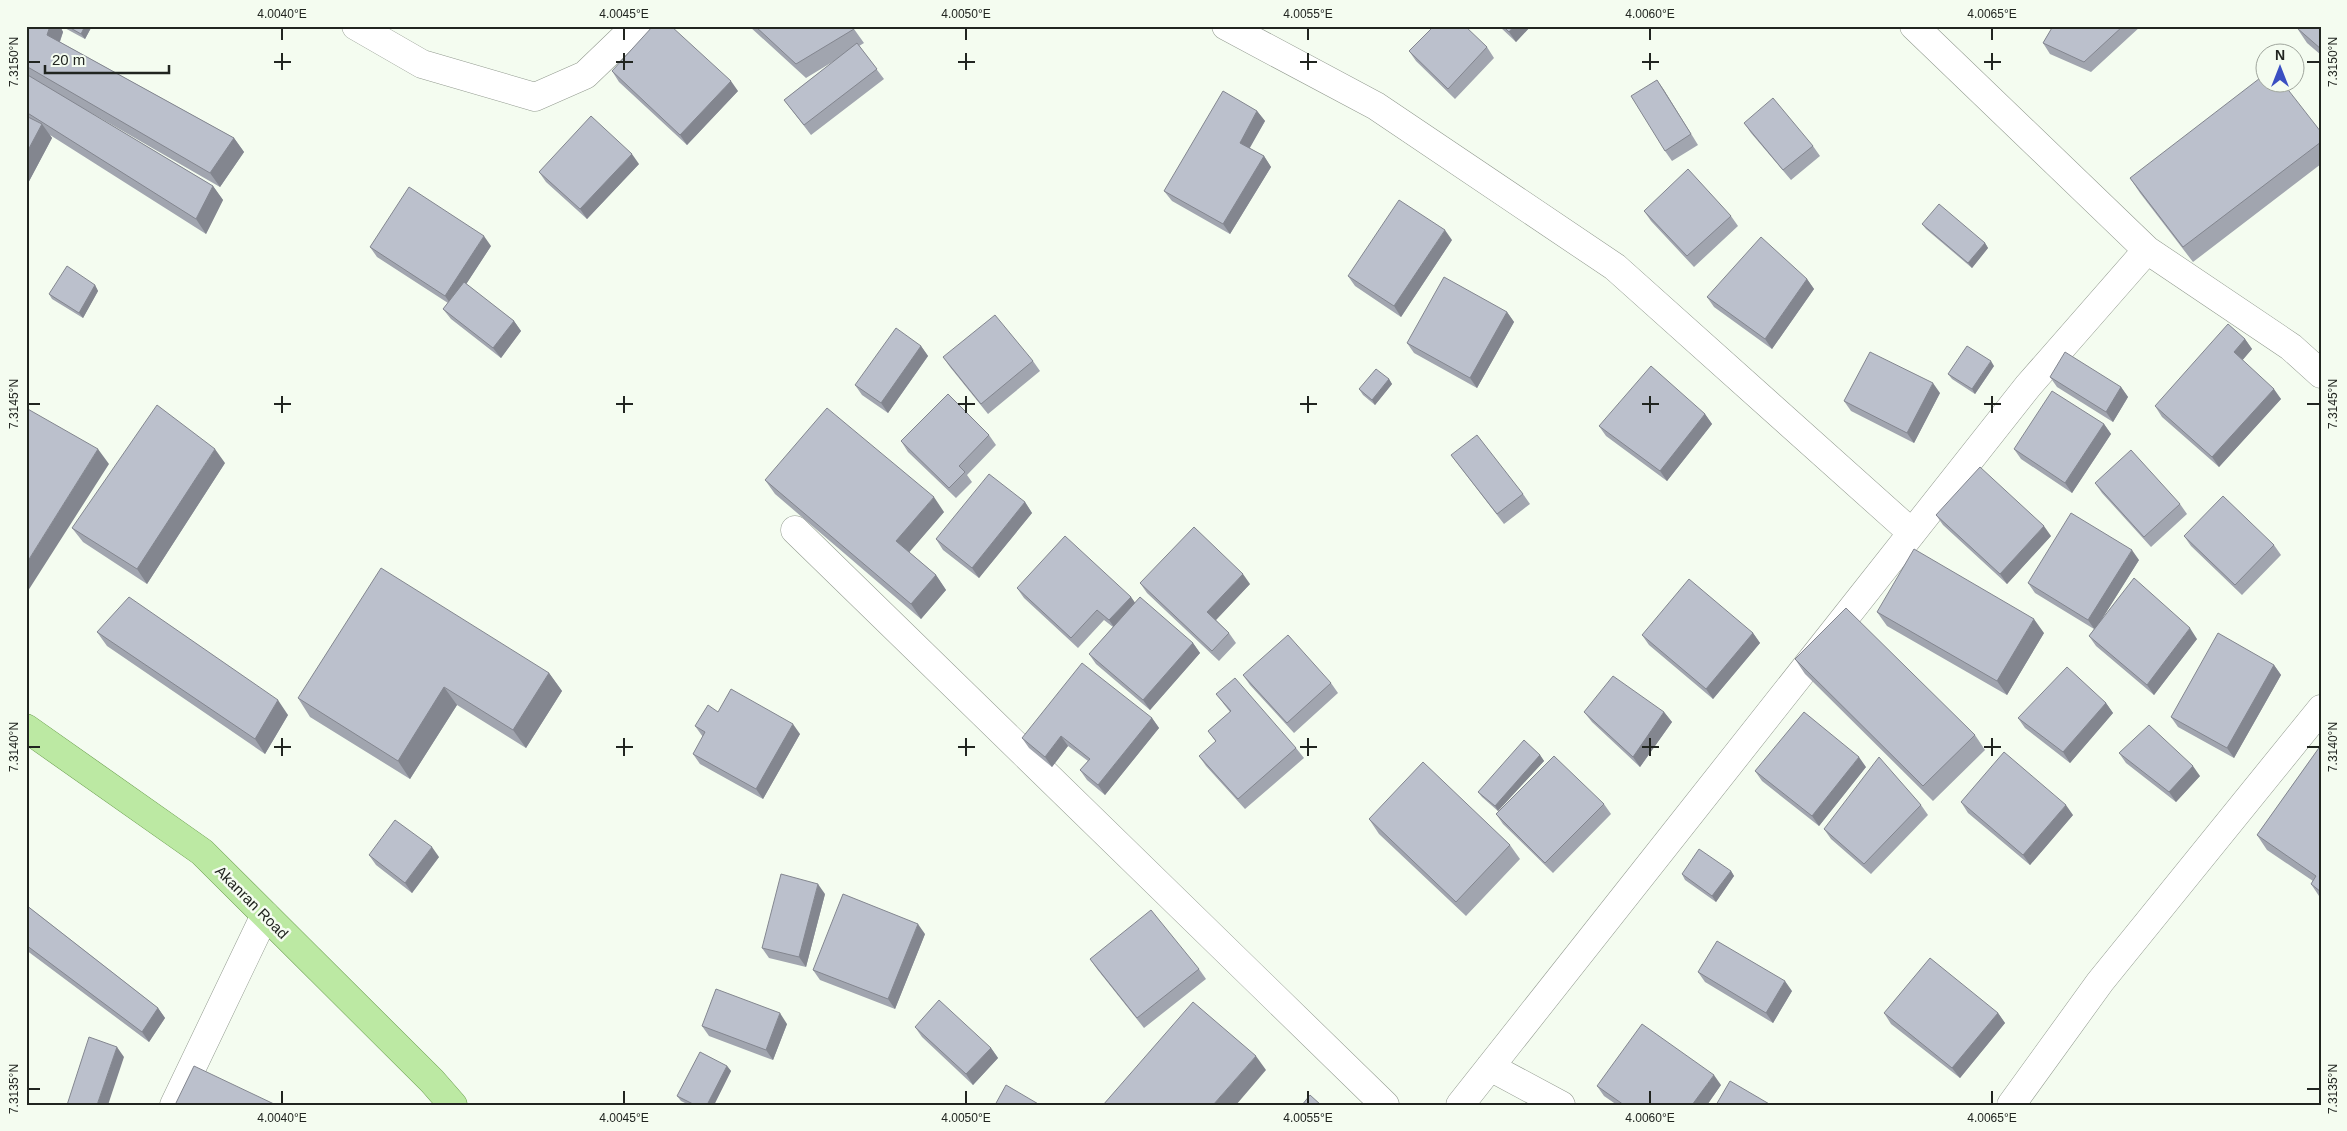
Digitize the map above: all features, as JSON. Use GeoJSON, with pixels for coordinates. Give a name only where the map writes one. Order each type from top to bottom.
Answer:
{"type":"FeatureCollection","features":[{"type":"Feature","properties":{"kind":"main road","name":"Akanran Road"},"geometry":{"type":"LineString","coordinates":[[26,728],[202,852],[432,1081],[453,1105]]}},
{"type":"Feature","properties":{"kind":"street"},"geometry":{"type":"LineString","coordinates":[[356,26],[422,64],[535,97],[585,75],[636,26]]}},
{"type":"Feature","properties":{"kind":"street"},"geometry":{"type":"LineString","coordinates":[[1226,26],[1376,106],[1615,267],[1912,533]]}},
{"type":"Feature","properties":{"kind":"street"},"geometry":{"type":"LineString","coordinates":[[1914,26],[2147,250],[2291,347],[2321,374]]}},
{"type":"Feature","properties":{"kind":"street"},"geometry":{"type":"LineString","coordinates":[[1460,1105],[2028,386],[2147,250]]}},
{"type":"Feature","properties":{"kind":"street"},"geometry":{"type":"LineString","coordinates":[[795,530],[1385,1105]]}},
{"type":"Feature","properties":{"kind":"street"},"geometry":{"type":"LineString","coordinates":[[2011,1105],[2100,982],[2321,710]]}},
{"type":"Feature","properties":{"kind":"street"},"geometry":{"type":"LineString","coordinates":[[174,1105],[264,915]]}},
{"type":"Feature","properties":{"kind":"street"},"geometry":{"type":"LineString","coordinates":[[1490,1067],[1561,1105]]}},
{"type":"Feature","properties":{"kind":"building"},"geometry":{"type":"Polygon","coordinates":[[[26,26],[50,26],[47,35],[234,138],[210,173],[26,66],[26,26]]]}},
{"type":"Feature","properties":{"kind":"building"},"geometry":{"type":"Polygon","coordinates":[[[67,26],[85,26],[81,34],[67,26]]]}},
{"type":"Feature","properties":{"kind":"building"},"geometry":{"type":"Polygon","coordinates":[[[653,26],[671,26],[731,81],[680,135],[612,71],[653,26]]]}},
{"type":"Feature","properties":{"kind":"building"},"geometry":{"type":"Polygon","coordinates":[[[755,26],[851,26],[854,29],[796,64],[755,26]]]}},
{"type":"Feature","properties":{"kind":"building"},"geometry":{"type":"Polygon","coordinates":[[[1434,26],[1465,26],[1487,47],[1448,89],[1409,51],[1434,26]]]}},
{"type":"Feature","properties":{"kind":"building"},"geometry":{"type":"Polygon","coordinates":[[[1503,26],[1514,26],[1509,32],[1503,26]]]}},
{"type":"Feature","properties":{"kind":"building"},"geometry":{"type":"Polygon","coordinates":[[[2053,26],[2123,26],[2084,62],[2043,43],[2053,26]]]}},
{"type":"Feature","properties":{"kind":"building"},"geometry":{"type":"Polygon","coordinates":[[[2299,26],[2321,26],[2321,49],[2297,28],[2299,26]]]}},
{"type":"Feature","properties":{"kind":"building"},"geometry":{"type":"Polygon","coordinates":[[[857,43],[877,69],[804,125],[784,100],[857,43]]]}},
{"type":"Feature","properties":{"kind":"building"},"geometry":{"type":"Polygon","coordinates":[[[26,74],[213,186],[196,219],[26,112],[26,74]]]}},
{"type":"Feature","properties":{"kind":"building"},"geometry":{"type":"Polygon","coordinates":[[[1657,80],[1691,134],[1665,151],[1631,96],[1657,80]]]}},
{"type":"Feature","properties":{"kind":"building"},"geometry":{"type":"Polygon","coordinates":[[[2254,83],[2254,92],[2290,92],[2321,132],[2321,142],[2183,247],[2130,178],[2254,83]]]}},
{"type":"Feature","properties":{"kind":"building"},"geometry":{"type":"Polygon","coordinates":[[[1223,91],[1257,111],[1240,143],[1264,156],[1223,224],[1164,191],[1223,91]]]}},
{"type":"Feature","properties":{"kind":"building"},"geometry":{"type":"Polygon","coordinates":[[[1773,98],[1813,146],[1783,170],[1744,123],[1773,98]]]}},
{"type":"Feature","properties":{"kind":"building"},"geometry":{"type":"Polygon","coordinates":[[[26,116],[42,124],[26,154],[26,116]]]}},
{"type":"Feature","properties":{"kind":"building"},"geometry":{"type":"Polygon","coordinates":[[[591,116],[632,154],[580,209],[539,172],[591,116]]]}},
{"type":"Feature","properties":{"kind":"building"},"geometry":{"type":"Polygon","coordinates":[[[1688,169],[1731,216],[1687,256],[1644,211],[1688,169]]]}},
{"type":"Feature","properties":{"kind":"building"},"geometry":{"type":"Polygon","coordinates":[[[409,187],[484,236],[445,296],[370,247],[409,187]]]}},
{"type":"Feature","properties":{"kind":"building"},"geometry":{"type":"Polygon","coordinates":[[[1399,200],[1445,230],[1394,306],[1348,276],[1399,200]]]}},
{"type":"Feature","properties":{"kind":"building"},"geometry":{"type":"Polygon","coordinates":[[[1939,204],[1985,243],[1968,263],[1922,224],[1939,204]]]}},
{"type":"Feature","properties":{"kind":"building"},"geometry":{"type":"Polygon","coordinates":[[[1761,237],[1807,279],[1765,339],[1707,297],[1761,237]]]}},
{"type":"Feature","properties":{"kind":"building"},"geometry":{"type":"Polygon","coordinates":[[[67,266],[95,285],[79,313],[49,294],[67,266]]]}},
{"type":"Feature","properties":{"kind":"building"},"geometry":{"type":"Polygon","coordinates":[[[1444,277],[1507,312],[1470,378],[1407,343],[1444,277]]]}},
{"type":"Feature","properties":{"kind":"building"},"geometry":{"type":"Polygon","coordinates":[[[464,282],[514,321],[493,348],[443,309],[464,282]]]}},
{"type":"Feature","properties":{"kind":"building"},"geometry":{"type":"Polygon","coordinates":[[[995,315],[1033,361],[981,404],[943,357],[995,315]]]}},
{"type":"Feature","properties":{"kind":"building"},"geometry":{"type":"Polygon","coordinates":[[[2228,324],[2245,339],[2234,352],[2274,389],[2212,457],[2155,406],[2228,324]]]}},
{"type":"Feature","properties":{"kind":"building"},"geometry":{"type":"Polygon","coordinates":[[[896,328],[921,346],[881,403],[855,385],[896,328]]]}},
{"type":"Feature","properties":{"kind":"building"},"geometry":{"type":"Polygon","coordinates":[[[1967,346],[1991,361],[1972,389],[1948,374],[1967,346]]]}},
{"type":"Feature","properties":{"kind":"building"},"geometry":{"type":"Polygon","coordinates":[[[1870,352],[1933,383],[1907,433],[1844,401],[1870,352]]]}},
{"type":"Feature","properties":{"kind":"building"},"geometry":{"type":"Polygon","coordinates":[[[2065,352],[2121,387],[2106,412],[2050,377],[2065,352]]]}},
{"type":"Feature","properties":{"kind":"building"},"geometry":{"type":"Polygon","coordinates":[[[1651,366],[1705,414],[1660,471],[1599,426],[1651,366]]]}},
{"type":"Feature","properties":{"kind":"building"},"geometry":{"type":"Polygon","coordinates":[[[1376,369],[1389,379],[1372,400],[1359,389],[1376,369]]]}},
{"type":"Feature","properties":{"kind":"building"},"geometry":{"type":"Polygon","coordinates":[[[2052,391],[2104,424],[2065,483],[2014,449],[2052,391]]]}},
{"type":"Feature","properties":{"kind":"building"},"geometry":{"type":"Polygon","coordinates":[[[948,394],[989,435],[959,466],[965,472],[949,488],[901,441],[948,394]]]}},
{"type":"Feature","properties":{"kind":"building"},"geometry":{"type":"Polygon","coordinates":[[[157,405],[215,449],[137,569],[72,528],[157,405]]]}},
{"type":"Feature","properties":{"kind":"building"},"geometry":{"type":"Polygon","coordinates":[[[26,408],[98,449],[26,564],[26,408]]]}},
{"type":"Feature","properties":{"kind":"building"},"geometry":{"type":"Polygon","coordinates":[[[827,408],[934,497],[896,541],[936,575],[911,604],[765,480],[827,408]]]}},
{"type":"Feature","properties":{"kind":"building"},"geometry":{"type":"Polygon","coordinates":[[[1477,435],[1523,494],[1497,514],[1451,455],[1477,435]]]}},
{"type":"Feature","properties":{"kind":"building"},"geometry":{"type":"Polygon","coordinates":[[[2131,450],[2180,504],[2144,537],[2095,483],[2131,450]]]}},
{"type":"Feature","properties":{"kind":"building"},"geometry":{"type":"Polygon","coordinates":[[[1980,467],[2044,526],[2000,574],[1936,515],[1980,467]]]}},
{"type":"Feature","properties":{"kind":"building"},"geometry":{"type":"Polygon","coordinates":[[[989,474],[1025,502],[972,568],[936,539],[989,474]]]}},
{"type":"Feature","properties":{"kind":"building"},"geometry":{"type":"Polygon","coordinates":[[[2223,496],[2274,545],[2235,585],[2184,536],[2223,496]]]}},
{"type":"Feature","properties":{"kind":"building"},"geometry":{"type":"Polygon","coordinates":[[[2071,513],[2132,550],[2088,620],[2028,583],[2071,513]]]}},
{"type":"Feature","properties":{"kind":"building"},"geometry":{"type":"Polygon","coordinates":[[[1194,527],[1243,574],[1207,612],[1229,633],[1212,651],[1140,583],[1194,527]]]}},
{"type":"Feature","properties":{"kind":"building"},"geometry":{"type":"Polygon","coordinates":[[[1065,536],[1131,597],[1109,620],[1097,610],[1071,638],[1017,588],[1065,536]]]}},
{"type":"Feature","properties":{"kind":"building"},"geometry":{"type":"Polygon","coordinates":[[[1914,549],[2034,619],[1997,681],[1877,612],[1914,549]]]}},
{"type":"Feature","properties":{"kind":"building"},"geometry":{"type":"Polygon","coordinates":[[[381,568],[549,673],[513,730],[444,687],[398,761],[298,698],[381,568]]]}},
{"type":"Feature","properties":{"kind":"building"},"geometry":{"type":"Polygon","coordinates":[[[2134,578],[2190,628],[2147,685],[2089,636],[2134,578]]]}},
{"type":"Feature","properties":{"kind":"building"},"geometry":{"type":"Polygon","coordinates":[[[1689,579],[1753,633],[1706,689],[1642,635],[1689,579]]]}},
{"type":"Feature","properties":{"kind":"building"},"geometry":{"type":"Polygon","coordinates":[[[129,597],[278,700],[255,739],[97,632],[129,597]]]}},
{"type":"Feature","properties":{"kind":"building"},"geometry":{"type":"Polygon","coordinates":[[[1140,597],[1193,643],[1143,700],[1089,654],[1140,597]]]}},
{"type":"Feature","properties":{"kind":"building"},"geometry":{"type":"Polygon","coordinates":[[[1846,608],[1975,735],[1923,786],[1795,659],[1846,608]]]}},
{"type":"Feature","properties":{"kind":"building"},"geometry":{"type":"Polygon","coordinates":[[[2218,633],[2274,665],[2227,748],[2171,717],[2218,633]]]}},
{"type":"Feature","properties":{"kind":"building"},"geometry":{"type":"Polygon","coordinates":[[[1288,635],[1331,683],[1287,723],[1243,675],[1288,635]]]}},
{"type":"Feature","properties":{"kind":"building"},"geometry":{"type":"Polygon","coordinates":[[[1082,663],[1152,718],[1098,785],[1080,770],[1090,759],[1061,736],[1045,757],[1022,738],[1082,663]]]}},
{"type":"Feature","properties":{"kind":"building"},"geometry":{"type":"Polygon","coordinates":[[[2067,667],[2106,703],[2063,752],[2018,718],[2067,667]]]}},
{"type":"Feature","properties":{"kind":"building"},"geometry":{"type":"Polygon","coordinates":[[[1613,676],[1664,712],[1633,757],[1584,712],[1613,676]]]}},
{"type":"Feature","properties":{"kind":"building"},"geometry":{"type":"Polygon","coordinates":[[[1235,678],[1296,748],[1238,799],[1199,756],[1216,741],[1208,731],[1231,711],[1216,694],[1235,678]]]}},
{"type":"Feature","properties":{"kind":"building"},"geometry":{"type":"Polygon","coordinates":[[[731,689],[793,724],[756,789],[693,754],[705,732],[695,726],[708,705],[718,712],[731,689]]]}},
{"type":"Feature","properties":{"kind":"building"},"geometry":{"type":"Polygon","coordinates":[[[1804,712],[1859,757],[1812,816],[1755,771],[1804,712]]]}},
{"type":"Feature","properties":{"kind":"building"},"geometry":{"type":"Polygon","coordinates":[[[2149,725],[2193,766],[2169,792],[2119,753],[2149,725]]]}},
{"type":"Feature","properties":{"kind":"building"},"geometry":{"type":"Polygon","coordinates":[[[1524,740],[1540,755],[1495,806],[1478,792],[1524,740]]]}},
{"type":"Feature","properties":{"kind":"building"},"geometry":{"type":"Polygon","coordinates":[[[2321,745],[2321,892],[2311,884],[2316,876],[2257,835],[2321,745]]]}},
{"type":"Feature","properties":{"kind":"building"},"geometry":{"type":"Polygon","coordinates":[[[2004,752],[2066,805],[2023,855],[1961,802],[2004,752]]]}},
{"type":"Feature","properties":{"kind":"building"},"geometry":{"type":"Polygon","coordinates":[[[1554,756],[1604,804],[1545,863],[1496,814],[1554,756]]]}},
{"type":"Feature","properties":{"kind":"building"},"geometry":{"type":"Polygon","coordinates":[[[1879,757],[1921,805],[1864,864],[1824,829],[1879,757]]]}},
{"type":"Feature","properties":{"kind":"building"},"geometry":{"type":"Polygon","coordinates":[[[1423,762],[1510,845],[1456,902],[1369,819],[1423,762]]]}},
{"type":"Feature","properties":{"kind":"building"},"geometry":{"type":"Polygon","coordinates":[[[395,820],[432,847],[405,883],[369,855],[395,820]]]}},
{"type":"Feature","properties":{"kind":"building"},"geometry":{"type":"Polygon","coordinates":[[[1699,849],[1731,871],[1712,896],[1682,874],[1699,849]]]}},
{"type":"Feature","properties":{"kind":"building"},"geometry":{"type":"Polygon","coordinates":[[[781,874],[818,884],[799,957],[762,948],[781,874]]]}},
{"type":"Feature","properties":{"kind":"building"},"geometry":{"type":"Polygon","coordinates":[[[843,894],[918,924],[888,999],[813,970],[843,894]]]}},
{"type":"Feature","properties":{"kind":"building"},"geometry":{"type":"Polygon","coordinates":[[[26,905],[158,1008],[142,1032],[26,945],[26,905]]]}},
{"type":"Feature","properties":{"kind":"building"},"geometry":{"type":"Polygon","coordinates":[[[1151,910],[1199,969],[1137,1018],[1090,959],[1151,910]]]}},
{"type":"Feature","properties":{"kind":"building"},"geometry":{"type":"Polygon","coordinates":[[[1717,941],[1785,981],[1766,1013],[1698,972],[1717,941]]]}},
{"type":"Feature","properties":{"kind":"building"},"geometry":{"type":"Polygon","coordinates":[[[1930,958],[1998,1013],[1952,1068],[1884,1013],[1930,958]]]}},
{"type":"Feature","properties":{"kind":"building"},"geometry":{"type":"Polygon","coordinates":[[[716,989],[780,1013],[766,1050],[702,1026],[716,989]]]}},
{"type":"Feature","properties":{"kind":"building"},"geometry":{"type":"Polygon","coordinates":[[[939,1000],[991,1048],[966,1074],[915,1027],[939,1000]]]}},
{"type":"Feature","properties":{"kind":"building"},"geometry":{"type":"Polygon","coordinates":[[[1193,1002],[1256,1056],[1213,1105],[1103,1105],[1193,1002]]]}},
{"type":"Feature","properties":{"kind":"building"},"geometry":{"type":"Polygon","coordinates":[[[1642,1024],[1714,1075],[1692,1105],[1624,1105],[1597,1086],[1642,1024]]]}},
{"type":"Feature","properties":{"kind":"building"},"geometry":{"type":"Polygon","coordinates":[[[89,1037],[117,1047],[97,1105],[67,1105],[89,1037]]]}},
{"type":"Feature","properties":{"kind":"building"},"geometry":{"type":"Polygon","coordinates":[[[700,1052],[727,1066],[707,1105],[695,1105],[677,1096],[700,1052]]]}},
{"type":"Feature","properties":{"kind":"building"},"geometry":{"type":"Polygon","coordinates":[[[194,1066],[274,1104],[175,1105],[194,1066]]]}},
{"type":"Feature","properties":{"kind":"building"},"geometry":{"type":"Polygon","coordinates":[[[1730,1081],[1771,1105],[1716,1105],[1730,1081]]]}},
{"type":"Feature","properties":{"kind":"building"},"geometry":{"type":"Polygon","coordinates":[[[1006,1085],[1040,1105],[995,1105],[1006,1085]]]}},
{"type":"Feature","properties":{"kind":"building"},"geometry":{"type":"Polygon","coordinates":[[[1310,1095],[1321,1105],[1302,1105],[1310,1095]]]}}]}
